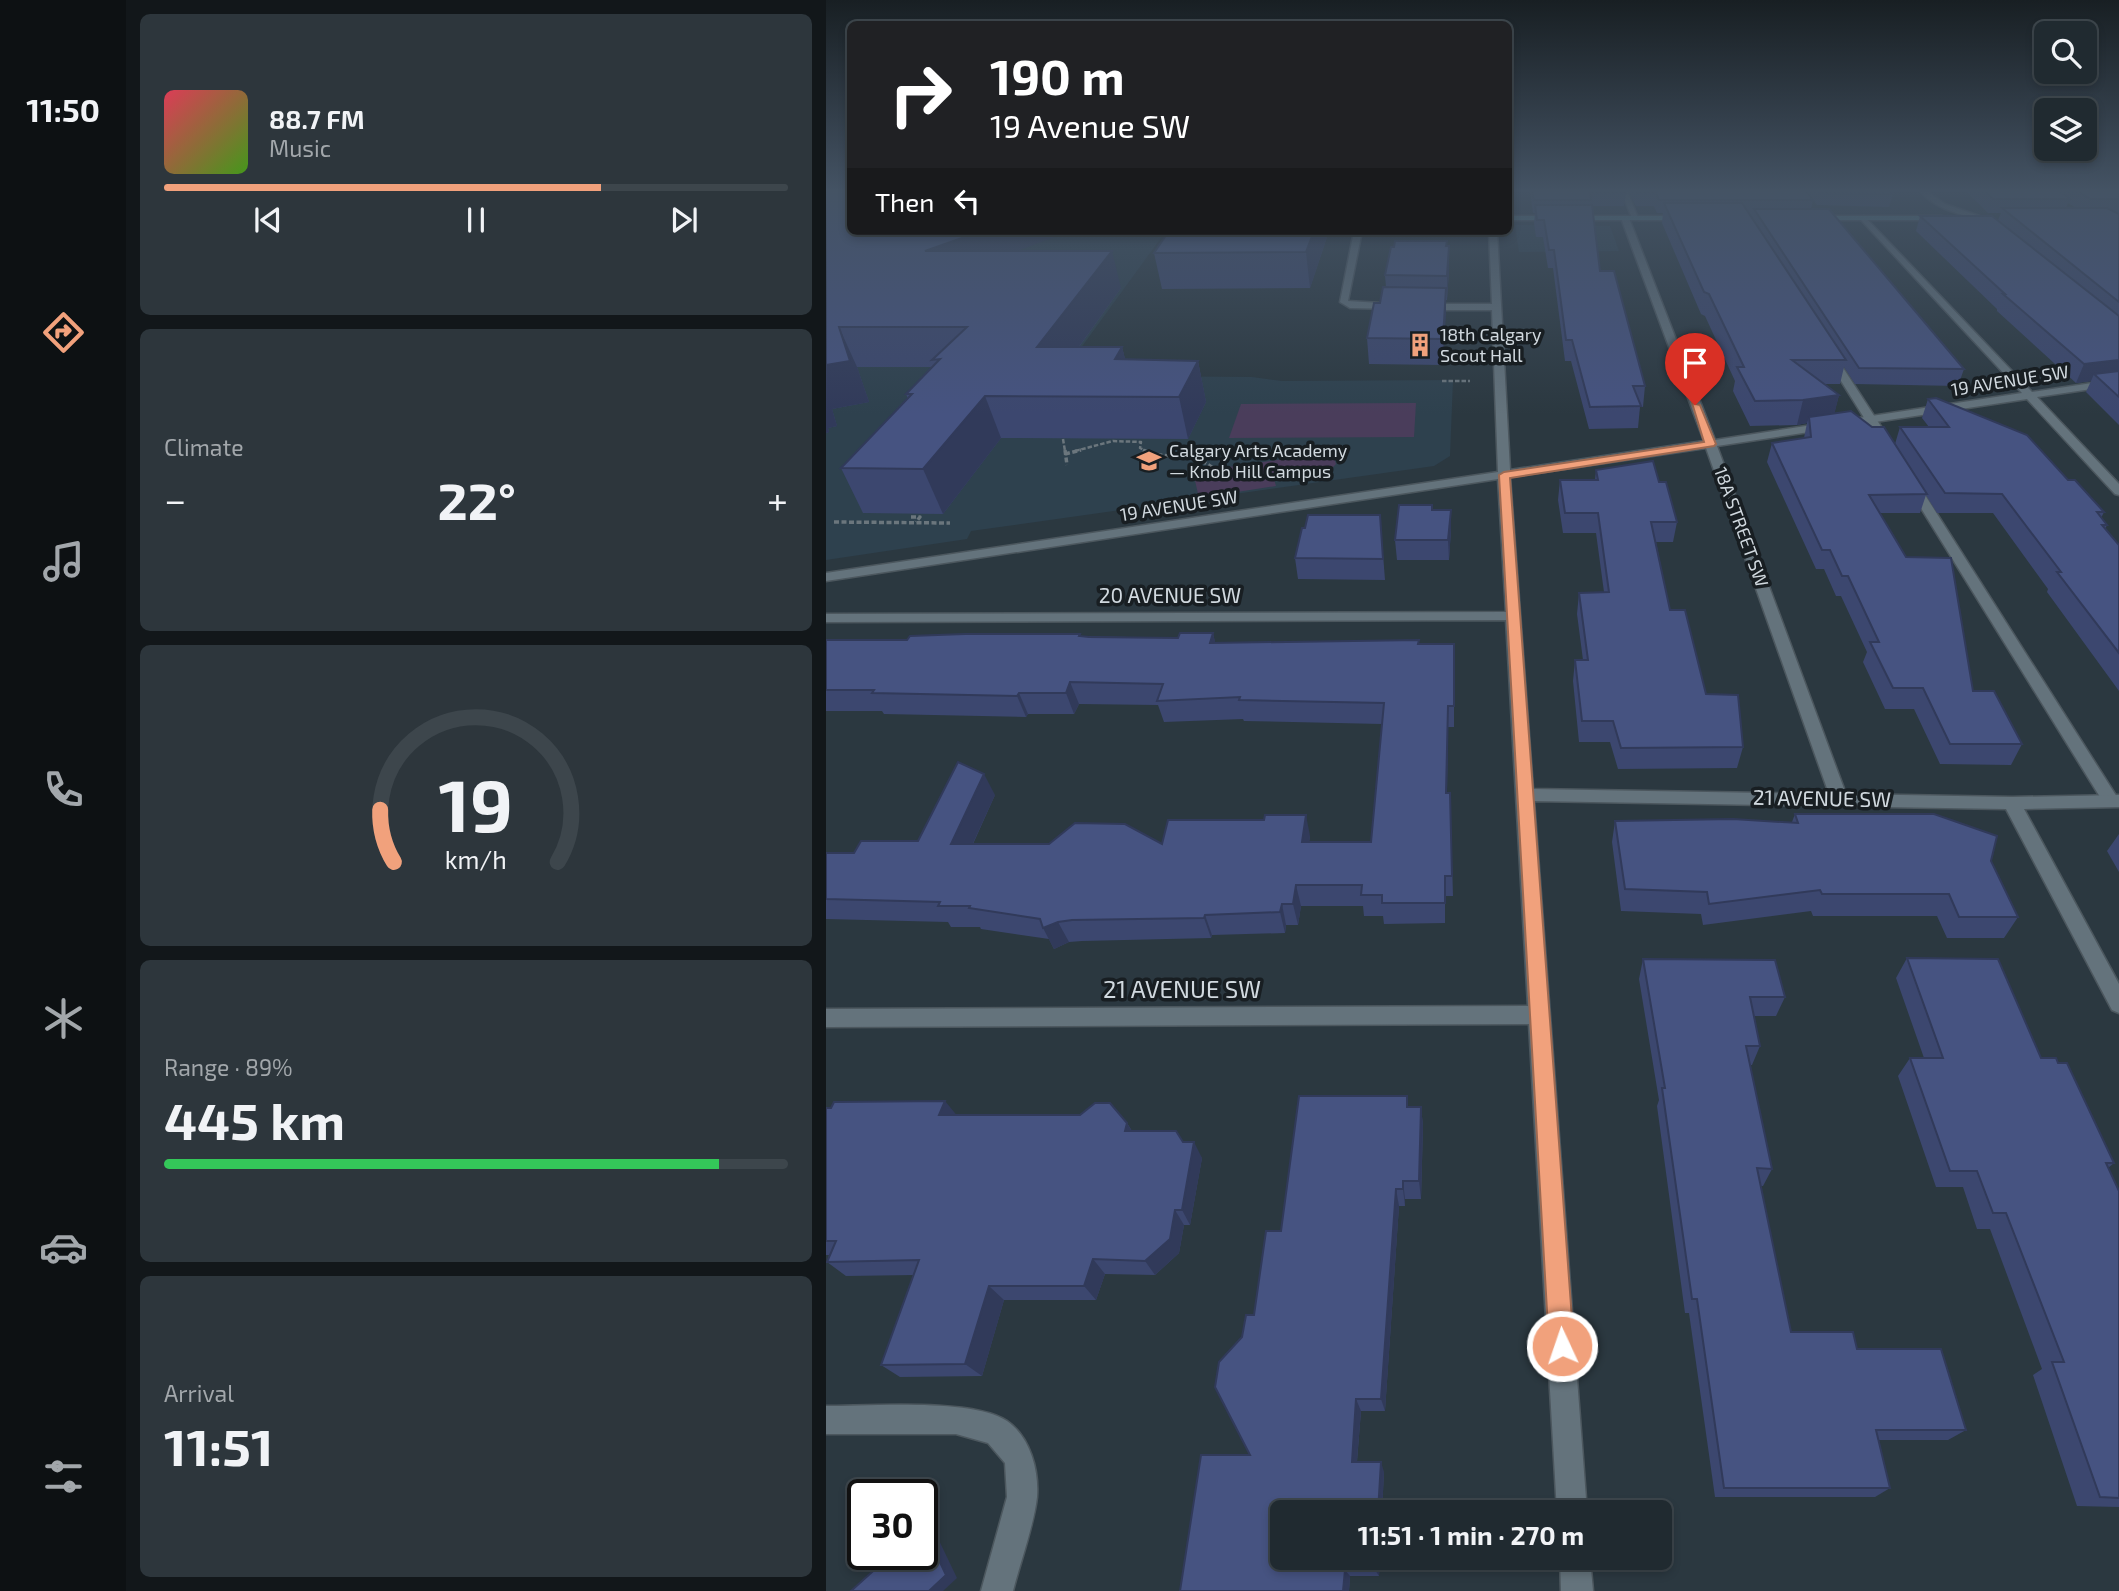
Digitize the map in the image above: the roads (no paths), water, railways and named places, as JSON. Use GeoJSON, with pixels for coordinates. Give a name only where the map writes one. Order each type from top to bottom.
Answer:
{"type":"FeatureCollection","features":[{"type":"Feature","properties":{"kind":"street"},"geometry":{"type":"LineString","coordinates":[[1350,265],[1344,302],[1350,305],[1403,307]]}},
{"type":"Feature","properties":{"kind":"street"},"geometry":{"type":"LineString","coordinates":[[1495,265],[1504,475],[1571,1500]]}},
{"type":"Feature","properties":{"kind":"street","name":"18A STREET SW"},"geometry":{"type":"LineString","coordinates":[[1647,265],[1839,799]]}},
{"type":"Feature","properties":{"kind":"street"},"geometry":{"type":"LineString","coordinates":[[1908,265],[2119,491]]}},
{"type":"Feature","properties":{"kind":"street"},"geometry":{"type":"LineString","coordinates":[[1415,307],[1498,307]]}},
{"type":"Feature","properties":{"kind":"street"},"geometry":{"type":"LineString","coordinates":[[1827,351],[2115,801]]}},
{"type":"Feature","properties":{"kind":"street","name":"19 AVENUE SW"},"geometry":{"type":"LineString","coordinates":[[826,578],[2119,382]]}},
{"type":"Feature","properties":{"kind":"street","name":"20 AVENUE SW"},"geometry":{"type":"LineString","coordinates":[[826,618],[1514,617]]}},
{"type":"Feature","properties":{"kind":"street","name":"21 AVENUE SW"},"geometry":{"type":"LineString","coordinates":[[1524,795],[2012,803],[2115,801]]}},
{"type":"Feature","properties":{"kind":"street"},"geometry":{"type":"LineString","coordinates":[[2012,803],[2119,1004]]}},
{"type":"Feature","properties":{"kind":"street","name":"21 AVENUE SW"},"geometry":{"type":"LineString","coordinates":[[826,1018],[1538,1015]]}},
{"type":"Feature","properties":{"kind":"street"},"geometry":{"type":"LineString","coordinates":[[826,1420],[956,1420],[998,1431],[1019,1457],[1022,1497],[997,1591]]}},
{"type":"Feature","properties":{"kind":"street"},"geometry":{"type":"LineString","coordinates":[[1576,1570],[1577,1591]]}},
{"type":"Feature","properties":{"kind":"place","name":"18th Calgary Scout Hall"},"geometry":{"type":"Point","coordinates":[1420,345]}},
{"type":"Feature","properties":{"kind":"place","name":"Calgary Arts Academy — Knob Hill Campus"},"geometry":{"type":"Point","coordinates":[1149,461]}}]}
